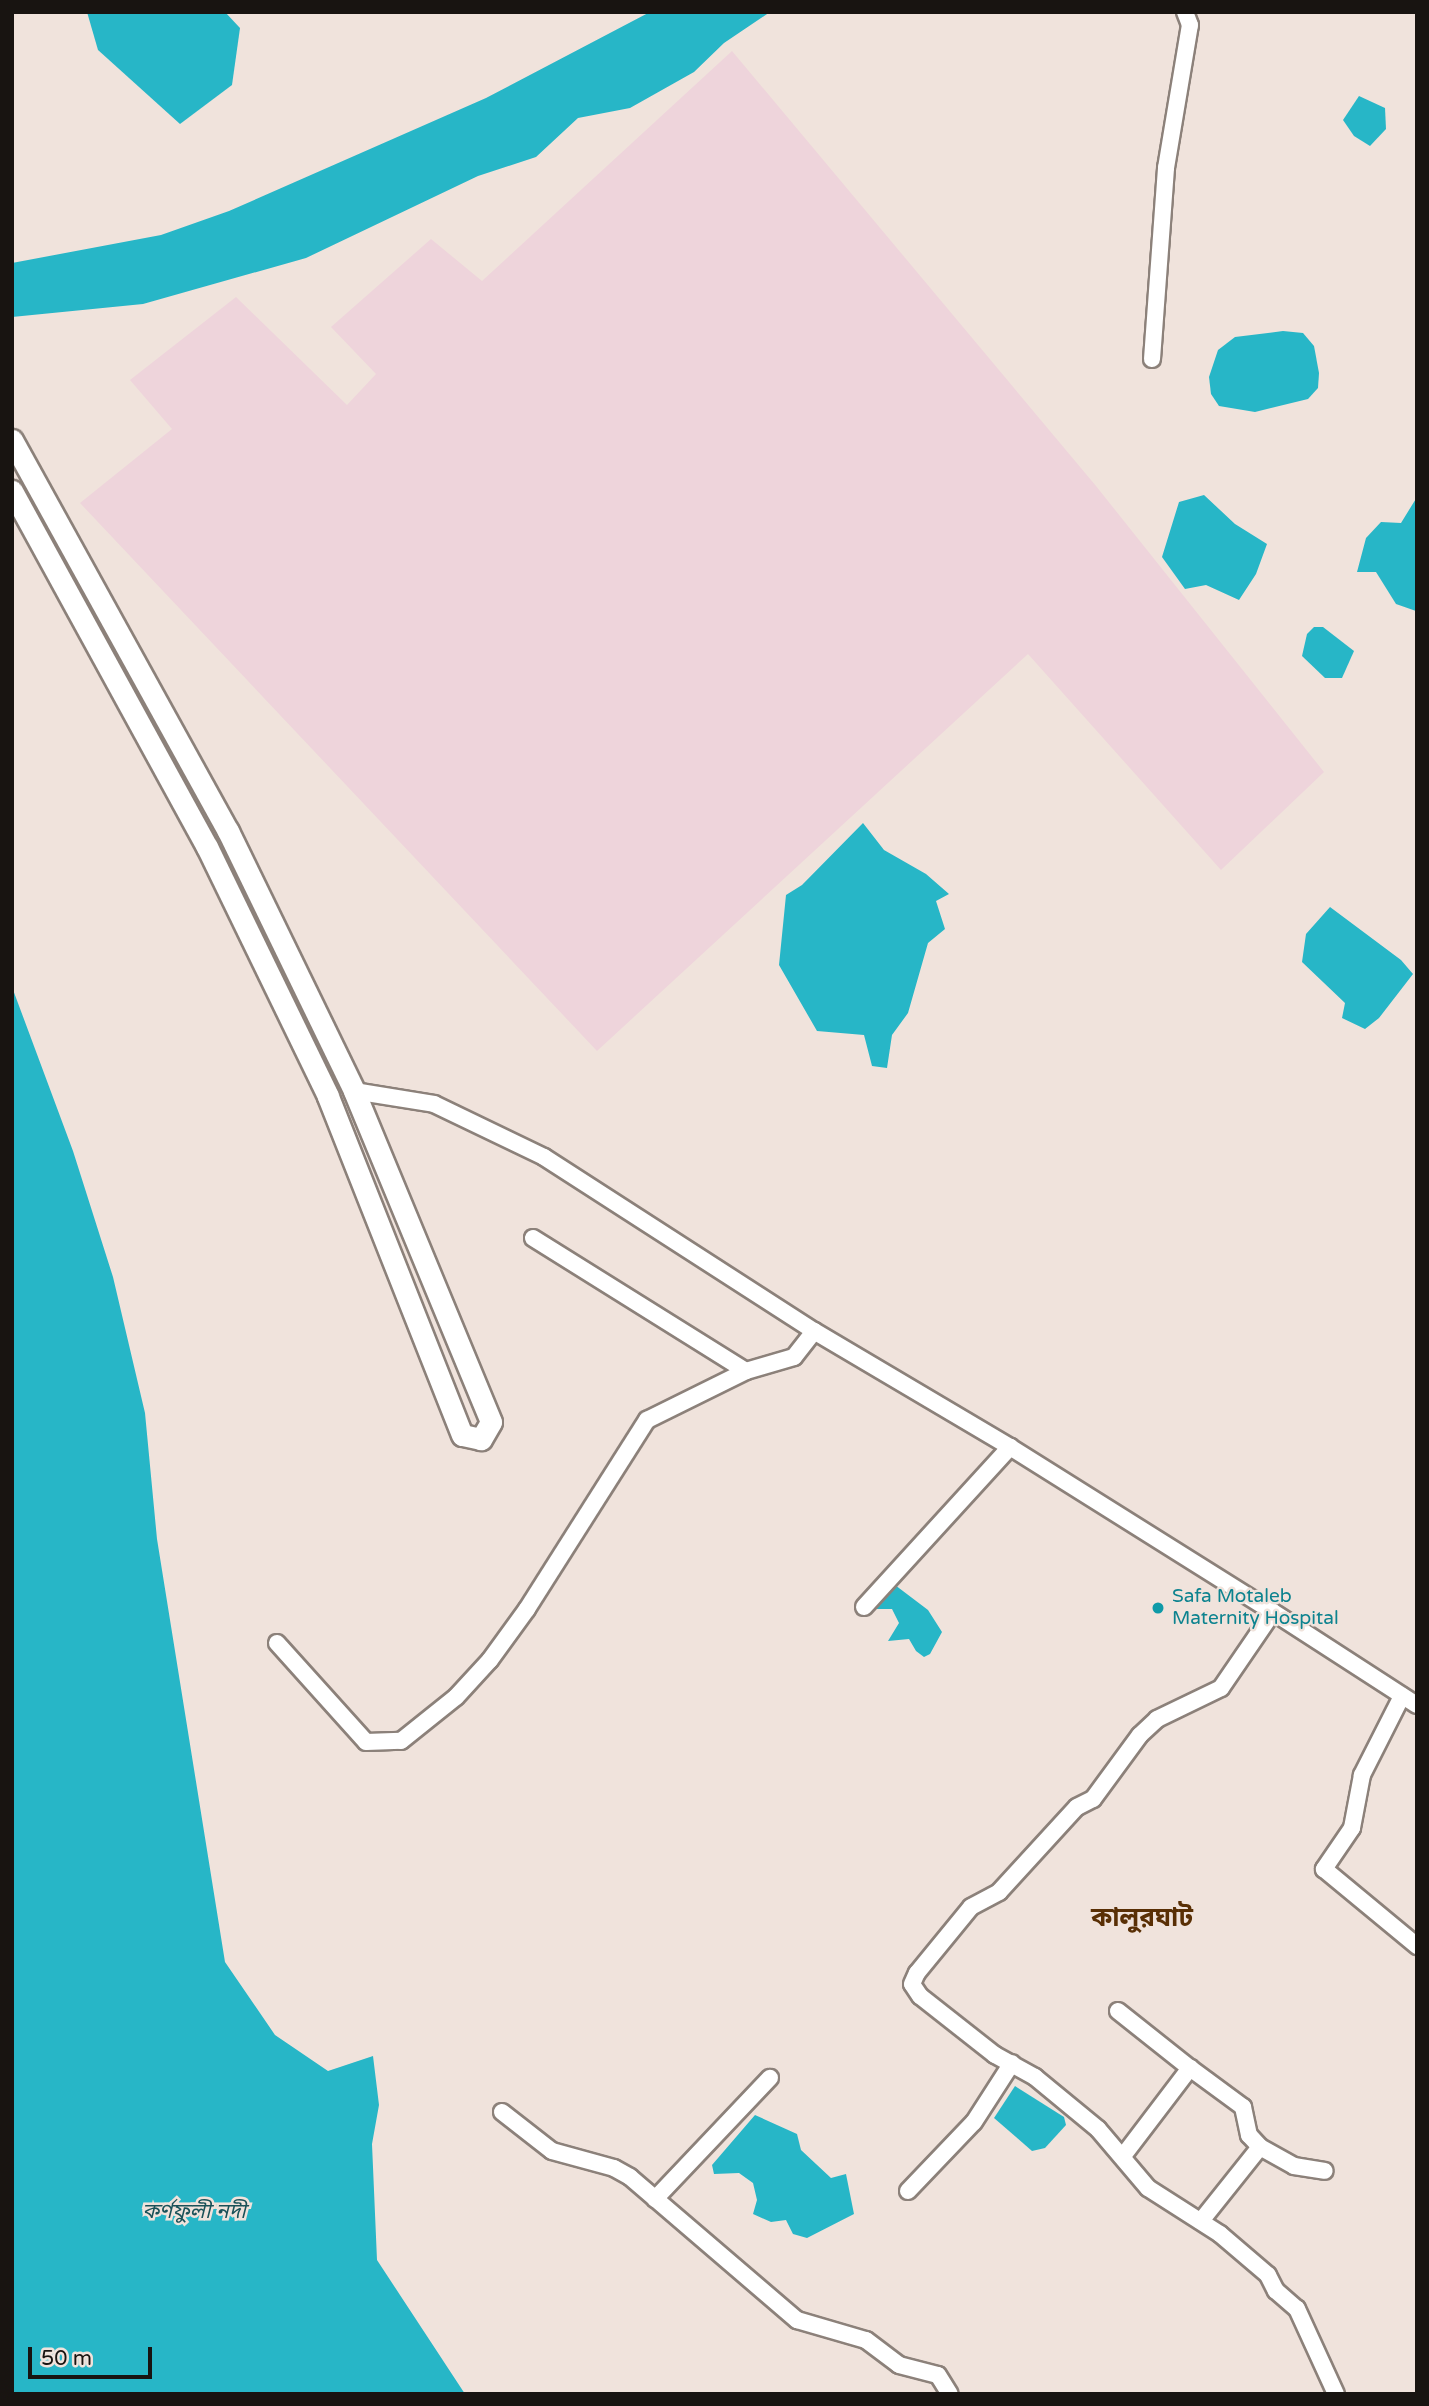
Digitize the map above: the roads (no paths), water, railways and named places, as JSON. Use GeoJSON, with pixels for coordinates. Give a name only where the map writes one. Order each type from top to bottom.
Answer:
{"type":"FeatureCollection","features":[{"type":"Feature","properties":{"kind":"main road"},"geometry":{"type":"LineString","coordinates":[[12,440],[228,831],[354,1091],[491,1422],[481,1439],[462,1435],[328,1096],[207,846],[12,491]]}},
{"type":"Feature","properties":{"kind":"street"},"geometry":{"type":"LineString","coordinates":[[1152,359],[1166,168],[1190,24],[1185,12]]}},
{"type":"Feature","properties":{"kind":"street"},"geometry":{"type":"LineString","coordinates":[[354,1091],[434,1104],[544,1157],[814,1331],[1010,1447],[1417,1705]]}},
{"type":"Feature","properties":{"kind":"street"},"geometry":{"type":"LineString","coordinates":[[533,1238],[747,1371]]}},
{"type":"Feature","properties":{"kind":"street"},"geometry":{"type":"LineString","coordinates":[[277,1643],[366,1742],[401,1741],[456,1697],[489,1660],[527,1609],[646,1420],[747,1371],[794,1357],[814,1331]]}},
{"type":"Feature","properties":{"kind":"street"},"geometry":{"type":"LineString","coordinates":[[864,1607],[1010,1447]]}},
{"type":"Feature","properties":{"kind":"street"},"geometry":{"type":"LineString","coordinates":[[1273,1612],[1221,1688],[1157,1719],[1140,1735],[1093,1799],[1077,1807],[999,1892],[971,1907],[917,1973],[912,1984],[920,1996],[995,2056],[1012,2063],[1098,2129],[1148,2188],[1201,2221],[1268,2275],[1276,2291],[1297,2309],[1336,2394]]}},
{"type":"Feature","properties":{"kind":"street"},"geometry":{"type":"LineString","coordinates":[[1402,1696],[1362,1775],[1352,1828],[1324,1869],[1417,1946]]}},
{"type":"Feature","properties":{"kind":"street"},"geometry":{"type":"LineString","coordinates":[[1118,2011],[1243,2107],[1249,2135],[1260,2147],[1294,2166],[1325,2171]]}},
{"type":"Feature","properties":{"kind":"street"},"geometry":{"type":"LineString","coordinates":[[908,2191],[974,2122],[1012,2063]]}},
{"type":"Feature","properties":{"kind":"street"},"geometry":{"type":"LineString","coordinates":[[1123,2156],[1190,2068]]}},
{"type":"Feature","properties":{"kind":"street"},"geometry":{"type":"LineString","coordinates":[[655,2199],[770,2078]]}},
{"type":"Feature","properties":{"kind":"street"},"geometry":{"type":"LineString","coordinates":[[502,2112],[552,2151],[614,2168],[655,2199],[797,2320],[866,2340],[899,2365],[938,2375],[950,2394]]}},
{"type":"Feature","properties":{"kind":"street"},"geometry":{"type":"LineString","coordinates":[[1201,2221],[1260,2147]]}},
{"type":"Feature","properties":{"kind":"water"},"geometry":{"type":"Polygon","coordinates":[[[87,12],[225,12],[240,28],[232,85],[180,124],[98,50],[87,12]]]}},
{"type":"Feature","properties":{"kind":"water"},"geometry":{"type":"Polygon","coordinates":[[[650,12],[770,12],[724,43],[694,72],[630,108],[578,118],[536,157],[478,176],[306,258],[143,304],[12,317],[12,263],[161,235],[229,211],[486,98],[650,12]]]}},
{"type":"Feature","properties":{"kind":"water"},"geometry":{"type":"Polygon","coordinates":[[[1359,96],[1385,108],[1386,129],[1370,146],[1354,136],[1343,120],[1359,96]]]}},
{"type":"Feature","properties":{"kind":"water"},"geometry":{"type":"Polygon","coordinates":[[[1283,331],[1303,333],[1314,346],[1319,373],[1318,388],[1308,399],[1255,412],[1219,406],[1211,394],[1209,377],[1218,350],[1235,337],[1283,331]]]}},
{"type":"Feature","properties":{"kind":"water"},"geometry":{"type":"Polygon","coordinates":[[[1204,495],[1235,524],[1267,544],[1256,574],[1239,600],[1206,585],[1185,589],[1162,557],[1179,502],[1204,495]]]}},
{"type":"Feature","properties":{"kind":"water"},"geometry":{"type":"Polygon","coordinates":[[[1417,497],[1416,611],[1396,604],[1376,572],[1357,572],[1366,538],[1381,522],[1401,523],[1417,497]]]}},
{"type":"Feature","properties":{"kind":"water"},"geometry":{"type":"Polygon","coordinates":[[[1314,627],[1323,627],[1354,651],[1342,678],[1325,678],[1302,656],[1307,634],[1314,627]]]}},
{"type":"Feature","properties":{"kind":"water"},"geometry":{"type":"Polygon","coordinates":[[[863,823],[884,850],[926,874],[949,894],[936,901],[945,929],[928,943],[908,1013],[892,1035],[887,1068],[872,1066],[864,1035],[817,1031],[779,965],[786,895],[802,885],[863,823]]]}},
{"type":"Feature","properties":{"kind":"water"},"geometry":{"type":"Polygon","coordinates":[[[1330,907],[1401,960],[1413,974],[1379,1018],[1365,1029],[1342,1018],[1345,1003],[1302,962],[1306,934],[1330,907]]]}},
{"type":"Feature","properties":{"kind":"water","name":"কর্ণফুলী নদী"},"geometry":{"type":"Polygon","coordinates":[[[12,987],[73,1151],[113,1277],[145,1413],[157,1539],[225,1962],[275,2035],[328,2071],[373,2056],[379,2105],[372,2144],[377,2260],[465,2394],[12,2394],[12,987]]]}},
{"type":"Feature","properties":{"kind":"water"},"geometry":{"type":"Polygon","coordinates":[[[895,1585],[928,1610],[942,1632],[930,1654],[924,1657],[916,1651],[909,1639],[888,1641],[899,1623],[892,1609],[868,1609],[895,1585]]]}},
{"type":"Feature","properties":{"kind":"water"},"geometry":{"type":"Polygon","coordinates":[[[1015,2086],[1064,2117],[1066,2125],[1045,2148],[1032,2151],[994,2118],[1015,2086]]]}},
{"type":"Feature","properties":{"kind":"water"},"geometry":{"type":"Polygon","coordinates":[[[755,2115],[797,2134],[801,2150],[831,2178],[846,2174],[854,2214],[807,2238],[793,2234],[786,2220],[771,2222],[753,2214],[757,2200],[753,2183],[739,2173],[714,2174],[712,2165],[755,2115]]]}},
{"type":"Feature","properties":{"kind":"place","name":"Safa Motaleb Maternity Hospital"},"geometry":{"type":"Point","coordinates":[1158,1608]}},
{"type":"Feature","properties":{"kind":"district","name":"কালুরঘাট"},"geometry":{"type":"Point","coordinates":[1142,1918]}}]}
